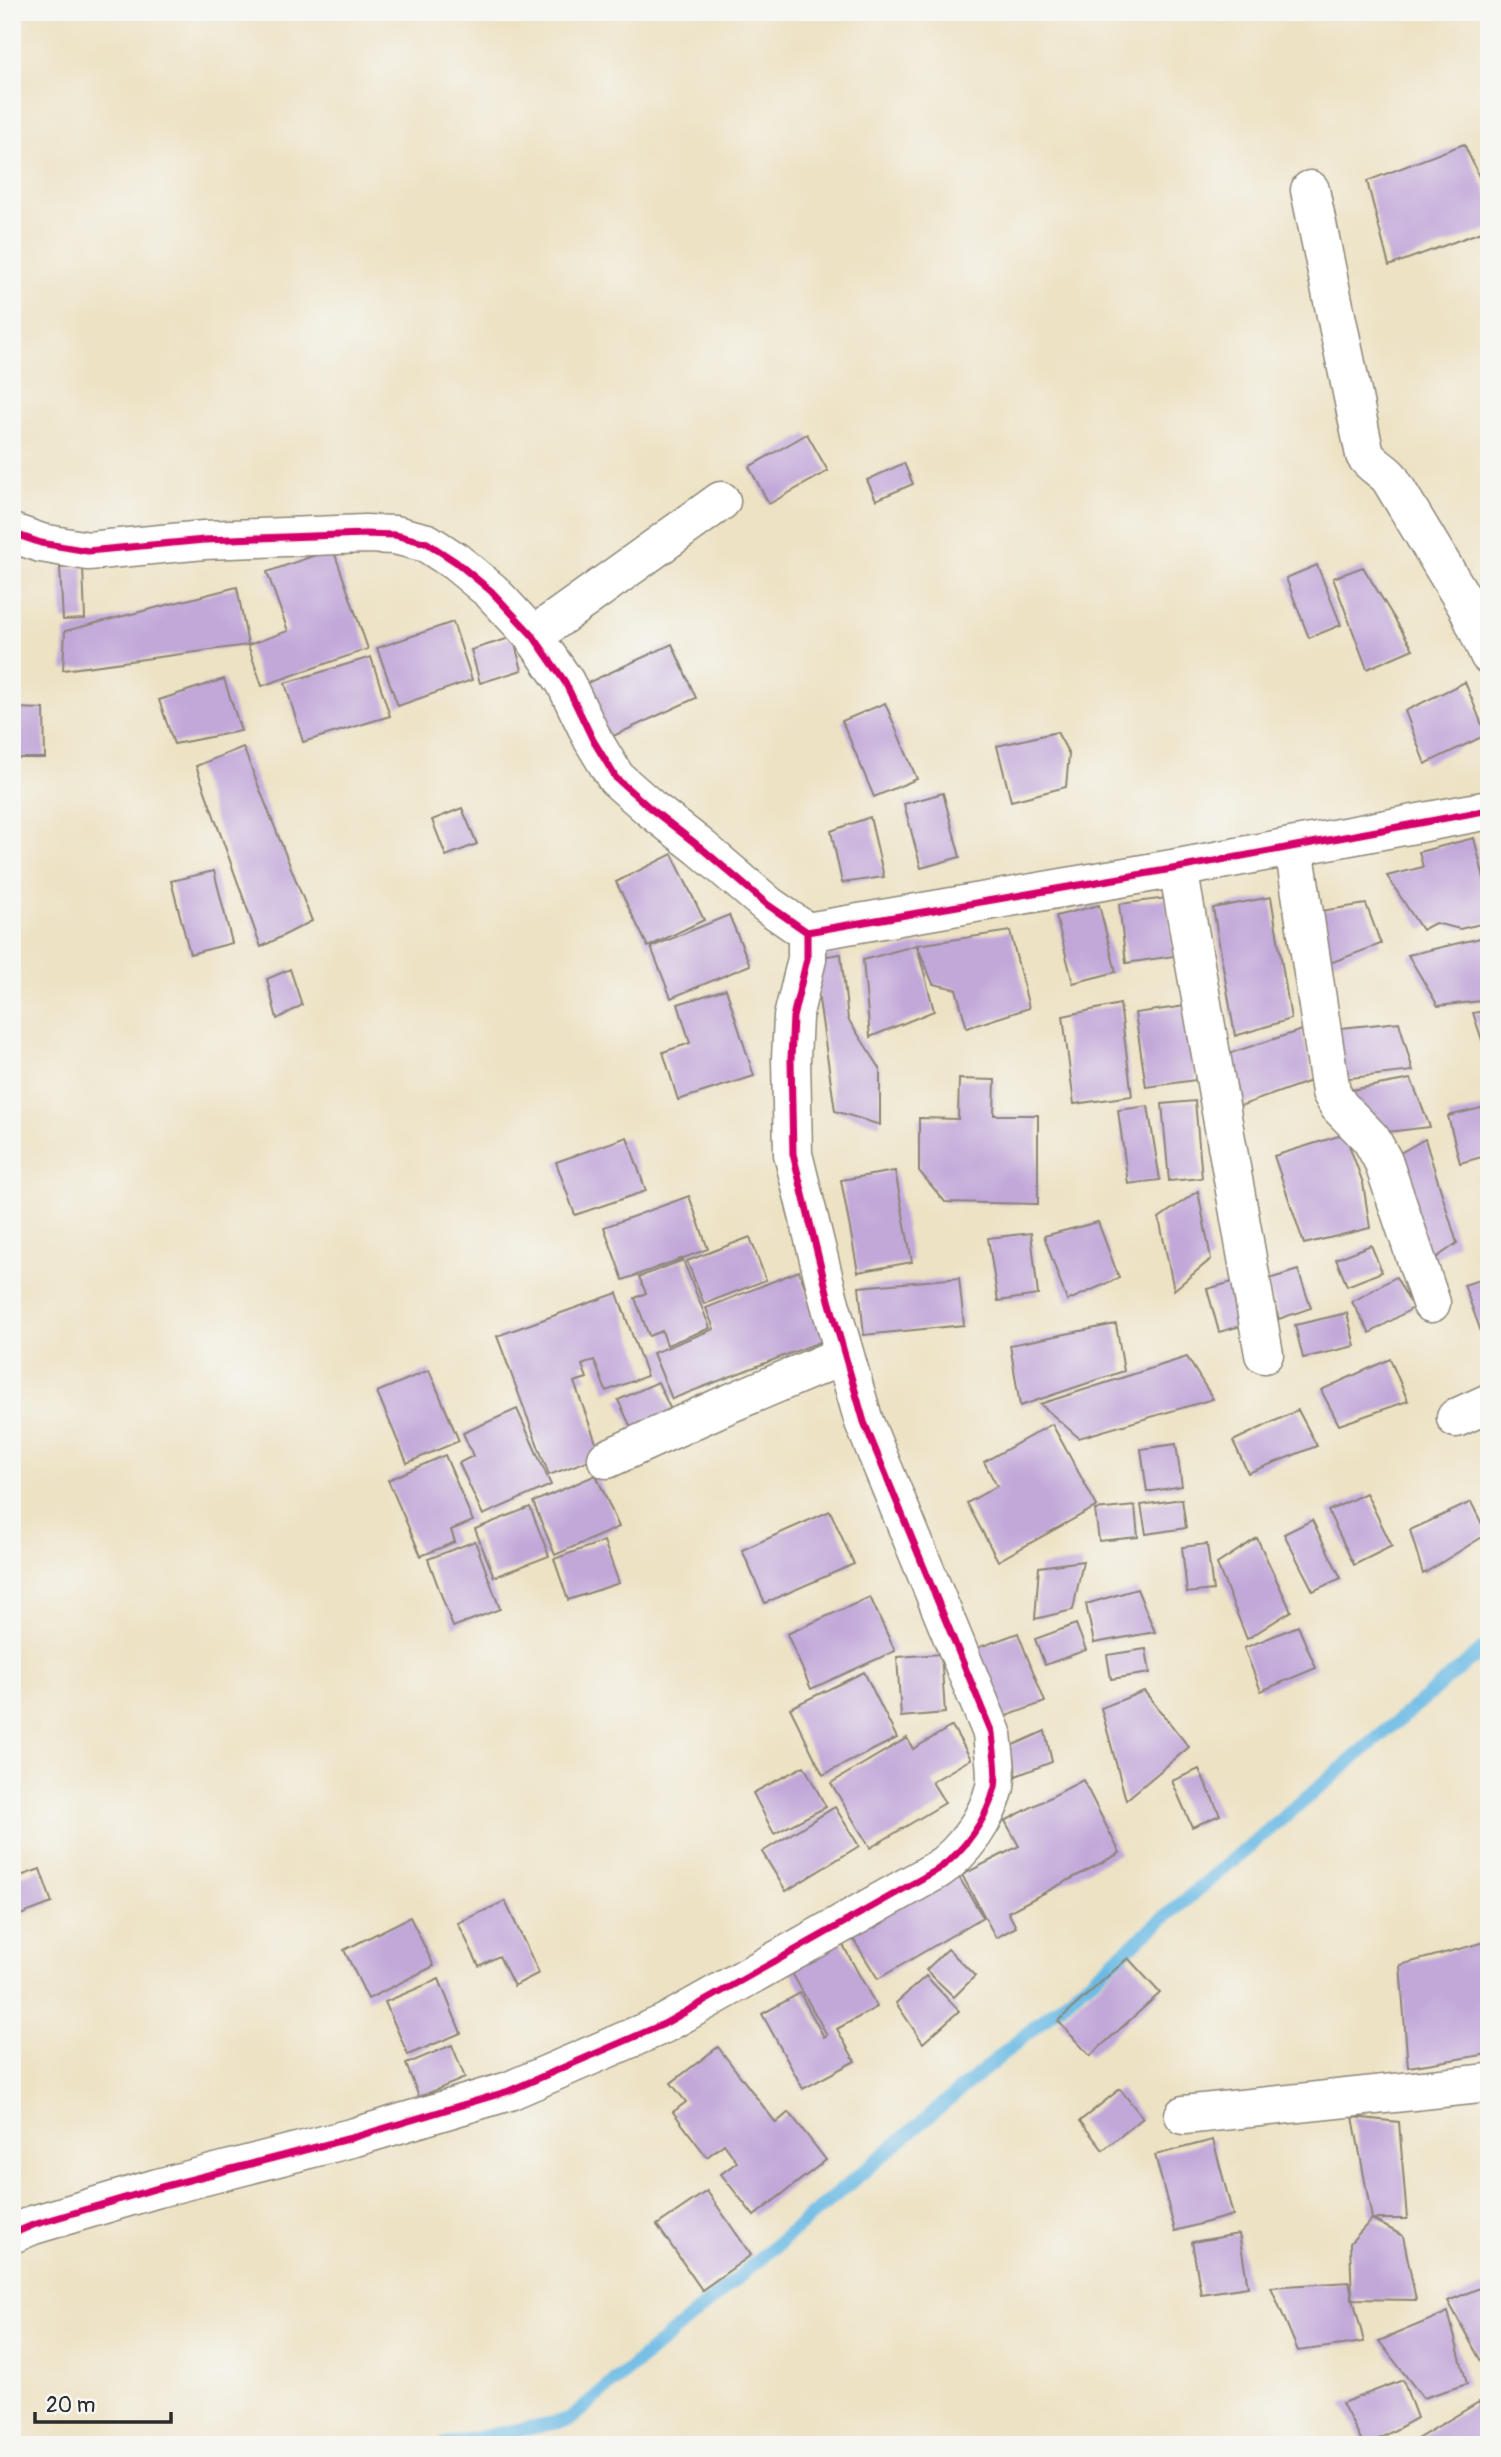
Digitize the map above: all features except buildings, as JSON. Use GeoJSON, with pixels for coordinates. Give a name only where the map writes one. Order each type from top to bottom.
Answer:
{"type":"FeatureCollection","features":[{"type":"Feature","properties":{"kind":"street"},"geometry":{"type":"LineString","coordinates":[[1310,190],[1365,455],[1371,464],[1389,477],[1468,608],[1489,654]]}},
{"type":"Feature","properties":{"kind":"street"},"geometry":{"type":"LineString","coordinates":[[533,636],[721,501]]}},
{"type":"Feature","properties":{"kind":"street"},"geometry":{"type":"LineString","coordinates":[[12,533],[41,543],[88,551],[204,540],[365,534],[395,535],[427,543],[456,562],[491,592],[533,636],[565,682],[593,740],[616,778],[768,905],[807,932],[1178,868],[1489,810]]}},
{"type":"Feature","properties":{"kind":"street"},"geometry":{"type":"LineString","coordinates":[[1294,846],[1331,1092],[1339,1106],[1371,1139],[1383,1161],[1431,1303]]}},
{"type":"Feature","properties":{"kind":"street"},"geometry":{"type":"LineString","coordinates":[[1178,868],[1264,1354]]}},
{"type":"Feature","properties":{"kind":"street"},"geometry":{"type":"LineString","coordinates":[[12,2234],[33,2225],[158,2188],[355,2137],[509,2091],[664,2024],[949,1862],[978,1829],[995,1786],[992,1733],[864,1422],[793,1154],[793,1017],[807,959],[807,932]]}},
{"type":"Feature","properties":{"kind":"street"},"geometry":{"type":"LineString","coordinates":[[607,1460],[844,1354]]}},
{"type":"Feature","properties":{"kind":"street"},"geometry":{"type":"LineString","coordinates":[[1184,2115],[1489,2083]]}},
{"type":"Feature","properties":{"kind":"waterway"},"geometry":{"type":"LineString","coordinates":[[442,2445],[569,2420],[1489,1644]]}},
{"type":"Feature","properties":{"kind":"cycle path"},"geometry":{"type":"LineString","coordinates":[[12,533],[41,543],[88,551],[204,540],[365,534],[395,535],[427,543],[456,562],[491,591],[533,636],[565,682],[593,740],[616,778],[768,905],[807,932],[1178,868],[1489,810]]}},
{"type":"Feature","properties":{"kind":"cycle path"},"geometry":{"type":"LineString","coordinates":[[12,2234],[33,2225],[158,2188],[355,2137],[509,2091],[664,2024],[937,1870],[956,1854],[980,1823],[996,1781],[992,1733],[864,1422],[829,1300],[793,1154],[793,1017],[807,959],[807,932]]}}]}
